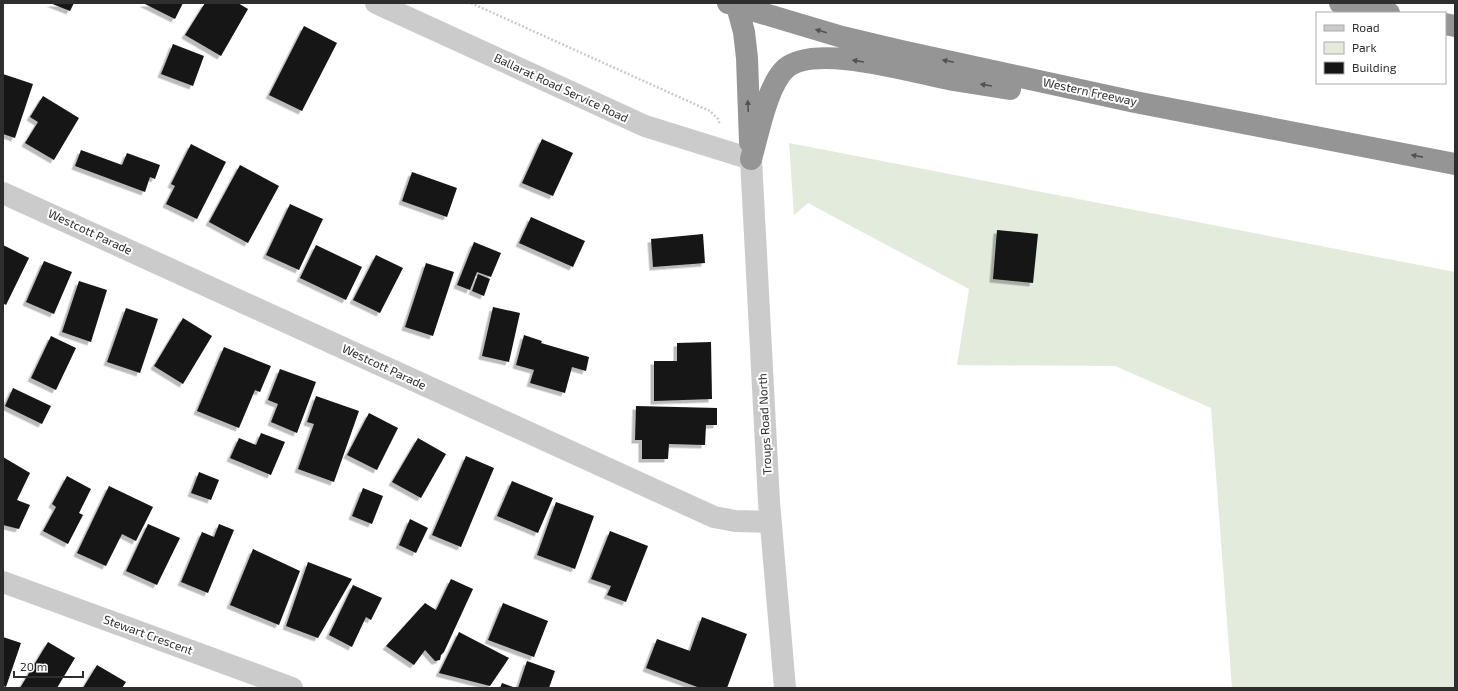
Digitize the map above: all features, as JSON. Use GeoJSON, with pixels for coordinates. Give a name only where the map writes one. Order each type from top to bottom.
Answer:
{"type":"FeatureCollection","features":[{"type":"Feature","properties":{"kind":"highway"},"geometry":{"type":"LineString","coordinates":[[1340,3],[1384,12]]}},
{"type":"Feature","properties":{"kind":"highway"},"geometry":{"type":"LineString","coordinates":[[733,5],[744,32],[747,58],[751,159]]}},
{"type":"Feature","properties":{"kind":"highway","name":"Western Freeway"},"geometry":{"type":"LineString","coordinates":[[733,5],[842,37],[901,51],[1128,100],[1455,164]]}},
{"type":"Feature","properties":{"kind":"highway"},"geometry":{"type":"LineString","coordinates":[[751,159],[770,92],[775,80],[794,62],[825,58],[844,59],[876,64],[953,80],[1315,136]]}},
{"type":"Feature","properties":{"kind":"street","name":"Ballarat Road Service Road"},"geometry":{"type":"LineString","coordinates":[[376,3],[645,126],[751,159]]}},
{"type":"Feature","properties":{"kind":"street","name":"Troups Road North"},"geometry":{"type":"LineString","coordinates":[[751,159],[770,522],[785,688]]}},
{"type":"Feature","properties":{"kind":"street","name":"Westcott Parade"},"geometry":{"type":"LineString","coordinates":[[3,193],[714,517],[735,521],[770,522]]}},
{"type":"Feature","properties":{"kind":"street","name":"Stewart Crescent"},"geometry":{"type":"LineString","coordinates":[[3,582],[292,688]]}},
{"type":"Feature","properties":{"kind":"path"},"geometry":{"type":"LineString","coordinates":[[471,3],[710,111],[718,119],[729,153]]}},
{"type":"Feature","properties":{"kind":"green space"},"geometry":{"type":"Polygon","coordinates":[[[789,143],[1455,272],[1455,688],[1232,688],[1211,408],[1115,366],[957,365],[969,289],[808,203],[794,215],[789,143]]]}},
{"type":"Feature","properties":{"kind":"building"},"geometry":{"type":"Polygon","coordinates":[[[50,3],[74,3],[70,11],[50,3]]]}},
{"type":"Feature","properties":{"kind":"building"},"geometry":{"type":"Polygon","coordinates":[[[143,3],[183,3],[175,19],[143,3]]]}},
{"type":"Feature","properties":{"kind":"building"},"geometry":{"type":"Polygon","coordinates":[[[205,3],[238,3],[248,9],[221,56],[185,35],[205,3]]]}},
{"type":"Feature","properties":{"kind":"building"},"geometry":{"type":"Polygon","coordinates":[[[304,26],[337,43],[302,111],[269,95],[304,26]]]}},
{"type":"Feature","properties":{"kind":"building"},"geometry":{"type":"Polygon","coordinates":[[[173,44],[204,56],[193,86],[161,74],[173,44]]]}},
{"type":"Feature","properties":{"kind":"building"},"geometry":{"type":"Polygon","coordinates":[[[3,74],[33,84],[15,138],[3,134],[3,74]]]}},
{"type":"Feature","properties":{"kind":"building"},"geometry":{"type":"Polygon","coordinates":[[[43,96],[79,118],[54,160],[25,143],[38,122],[30,117],[43,96]]]}},
{"type":"Feature","properties":{"kind":"building"},"geometry":{"type":"Polygon","coordinates":[[[542,139],[573,153],[553,196],[522,183],[542,139]]]}},
{"type":"Feature","properties":{"kind":"building"},"geometry":{"type":"Polygon","coordinates":[[[191,144],[226,162],[197,219],[166,204],[175,186],[171,184],[191,144]]]}},
{"type":"Feature","properties":{"kind":"building"},"geometry":{"type":"Polygon","coordinates":[[[81,150],[122,165],[127,153],[160,165],[155,179],[150,177],[145,192],[75,166],[81,150]]]}},
{"type":"Feature","properties":{"kind":"building"},"geometry":{"type":"Polygon","coordinates":[[[240,165],[279,186],[248,243],[209,222],[240,165]]]}},
{"type":"Feature","properties":{"kind":"building"},"geometry":{"type":"Polygon","coordinates":[[[412,172],[457,188],[447,217],[402,201],[412,172]]]}},
{"type":"Feature","properties":{"kind":"building"},"geometry":{"type":"Polygon","coordinates":[[[290,204],[323,219],[299,270],[266,255],[290,204]]]}},
{"type":"Feature","properties":{"kind":"building"},"geometry":{"type":"Polygon","coordinates":[[[531,217],[585,241],[573,267],[519,243],[531,217]]]}},
{"type":"Feature","properties":{"kind":"building"},"geometry":{"type":"Polygon","coordinates":[[[997,230],[1038,234],[1033,283],[993,279],[997,230]]]}},
{"type":"Feature","properties":{"kind":"building"},"geometry":{"type":"Polygon","coordinates":[[[703,234],[705,263],[653,267],[651,239],[703,234]]]}},
{"type":"Feature","properties":{"kind":"building"},"geometry":{"type":"Polygon","coordinates":[[[474,242],[501,253],[491,277],[477,272],[470,290],[457,285],[474,242]]]}},
{"type":"Feature","properties":{"kind":"building"},"geometry":{"type":"Polygon","coordinates":[[[3,245],[29,258],[6,305],[3,303],[3,245]]]}},
{"type":"Feature","properties":{"kind":"building"},"geometry":{"type":"Polygon","coordinates":[[[316,245],[362,267],[346,300],[300,278],[316,245]]]}},
{"type":"Feature","properties":{"kind":"building"},"geometry":{"type":"Polygon","coordinates":[[[376,255],[403,268],[380,313],[353,300],[376,255]]]}},
{"type":"Feature","properties":{"kind":"building"},"geometry":{"type":"Polygon","coordinates":[[[44,261],[72,272],[54,314],[26,302],[44,261]]]}},
{"type":"Feature","properties":{"kind":"building"},"geometry":{"type":"Polygon","coordinates":[[[426,263],[454,272],[433,336],[405,327],[426,263]]]}},
{"type":"Feature","properties":{"kind":"building"},"geometry":{"type":"Polygon","coordinates":[[[478,274],[490,279],[484,296],[472,291],[478,274]]]}},
{"type":"Feature","properties":{"kind":"building"},"geometry":{"type":"Polygon","coordinates":[[[79,281],[107,290],[91,342],[62,332],[79,281]]]}},
{"type":"Feature","properties":{"kind":"building"},"geometry":{"type":"Polygon","coordinates":[[[493,307],[520,313],[509,362],[482,356],[493,307]]]}},
{"type":"Feature","properties":{"kind":"building"},"geometry":{"type":"Polygon","coordinates":[[[126,308],[158,319],[140,373],[107,362],[126,308]]]}},
{"type":"Feature","properties":{"kind":"building"},"geometry":{"type":"Polygon","coordinates":[[[183,318],[212,336],[183,384],[154,366],[183,318]]]}},
{"type":"Feature","properties":{"kind":"building"},"geometry":{"type":"Polygon","coordinates":[[[524,335],[542,341],[541,343],[589,357],[586,371],[572,367],[565,393],[530,383],[534,370],[516,365],[524,335]]]}},
{"type":"Feature","properties":{"kind":"building"},"geometry":{"type":"Polygon","coordinates":[[[51,336],[76,348],[56,390],[31,378],[51,336]]]}},
{"type":"Feature","properties":{"kind":"building"},"geometry":{"type":"Polygon","coordinates":[[[711,342],[712,399],[654,401],[654,361],[677,361],[677,343],[711,342]]]}},
{"type":"Feature","properties":{"kind":"building"},"geometry":{"type":"Polygon","coordinates":[[[224,347],[271,366],[260,392],[255,390],[239,428],[197,411],[224,347]]]}},
{"type":"Feature","properties":{"kind":"building"},"geometry":{"type":"Polygon","coordinates":[[[280,369],[316,382],[297,433],[271,422],[278,404],[268,400],[280,369]]]}},
{"type":"Feature","properties":{"kind":"building"},"geometry":{"type":"Polygon","coordinates":[[[13,388],[51,406],[42,424],[5,406],[13,388]]]}},
{"type":"Feature","properties":{"kind":"building"},"geometry":{"type":"Polygon","coordinates":[[[316,396],[359,411],[334,482],[298,469],[314,424],[307,422],[316,396]]]}},
{"type":"Feature","properties":{"kind":"building"},"geometry":{"type":"Polygon","coordinates":[[[636,406],[717,408],[717,425],[706,425],[705,445],[669,444],[668,459],[642,459],[642,440],[635,440],[636,406]]]}},
{"type":"Feature","properties":{"kind":"building"},"geometry":{"type":"Polygon","coordinates":[[[369,413],[398,428],[377,470],[347,455],[369,413]]]}},
{"type":"Feature","properties":{"kind":"building"},"geometry":{"type":"Polygon","coordinates":[[[261,433],[285,442],[271,475],[230,458],[239,438],[256,445],[261,433]]]}},
{"type":"Feature","properties":{"kind":"building"},"geometry":{"type":"Polygon","coordinates":[[[418,438],[446,454],[421,498],[392,482],[418,438]]]}},
{"type":"Feature","properties":{"kind":"building"},"geometry":{"type":"Polygon","coordinates":[[[466,456],[494,468],[461,547],[432,535],[466,456]]]}},
{"type":"Feature","properties":{"kind":"building"},"geometry":{"type":"Polygon","coordinates":[[[3,457],[30,473],[17,500],[30,505],[19,529],[3,525],[3,457]]]}},
{"type":"Feature","properties":{"kind":"building"},"geometry":{"type":"Polygon","coordinates":[[[199,472],[219,480],[211,500],[191,493],[199,472]]]}},
{"type":"Feature","properties":{"kind":"building"},"geometry":{"type":"Polygon","coordinates":[[[67,476],[91,489],[79,513],[83,515],[68,544],[43,531],[56,507],[52,504],[67,476]]]}},
{"type":"Feature","properties":{"kind":"building"},"geometry":{"type":"Polygon","coordinates":[[[512,481],[553,498],[538,533],[497,516],[512,481]]]}},
{"type":"Feature","properties":{"kind":"building"},"geometry":{"type":"Polygon","coordinates":[[[109,486],[153,507],[136,541],[122,534],[106,566],[77,553],[109,486]]]}},
{"type":"Feature","properties":{"kind":"building"},"geometry":{"type":"Polygon","coordinates":[[[363,488],[383,496],[372,524],[352,516],[363,488]]]}},
{"type":"Feature","properties":{"kind":"building"},"geometry":{"type":"Polygon","coordinates":[[[556,502],[594,516],[575,569],[537,555],[556,502]]]}},
{"type":"Feature","properties":{"kind":"building"},"geometry":{"type":"Polygon","coordinates":[[[410,519],[428,528],[416,553],[399,545],[410,519]]]}},
{"type":"Feature","properties":{"kind":"building"},"geometry":{"type":"Polygon","coordinates":[[[148,524],[180,538],[157,585],[126,571],[148,524]]]}},
{"type":"Feature","properties":{"kind":"building"},"geometry":{"type":"Polygon","coordinates":[[[219,524],[234,530],[208,593],[181,582],[202,532],[214,537],[219,524]]]}},
{"type":"Feature","properties":{"kind":"building"},"geometry":{"type":"Polygon","coordinates":[[[610,531],[648,546],[626,602],[607,595],[611,586],[591,579],[610,531]]]}},
{"type":"Feature","properties":{"kind":"building"},"geometry":{"type":"Polygon","coordinates":[[[253,549],[300,571],[279,625],[230,605],[253,549]]]}},
{"type":"Feature","properties":{"kind":"building"},"geometry":{"type":"Polygon","coordinates":[[[308,562],[352,579],[318,638],[286,626],[308,562]]]}},
{"type":"Feature","properties":{"kind":"building"},"geometry":{"type":"Polygon","coordinates":[[[451,579],[473,589],[444,652],[441,655],[440,660],[435,661],[425,650],[414,665],[386,646],[425,603],[436,610],[451,579]]]}},
{"type":"Feature","properties":{"kind":"building"},"geometry":{"type":"Polygon","coordinates":[[[353,585],[382,598],[371,620],[366,617],[352,647],[329,635],[353,585]]]}},
{"type":"Feature","properties":{"kind":"building"},"geometry":{"type":"Polygon","coordinates":[[[503,603],[548,621],[534,657],[488,640],[503,603]]]}},
{"type":"Feature","properties":{"kind":"building"},"geometry":{"type":"Polygon","coordinates":[[[702,617],[747,634],[727,688],[700,688],[646,668],[657,639],[690,651],[702,617]]]}},
{"type":"Feature","properties":{"kind":"building"},"geometry":{"type":"Polygon","coordinates":[[[459,632],[509,658],[490,686],[439,673],[459,632]]]}},
{"type":"Feature","properties":{"kind":"building"},"geometry":{"type":"Polygon","coordinates":[[[3,637],[21,643],[6,687],[3,686],[3,637]]]}},
{"type":"Feature","properties":{"kind":"building"},"geometry":{"type":"Polygon","coordinates":[[[48,642],[75,658],[57,688],[20,688],[48,642]]]}},
{"type":"Feature","properties":{"kind":"building"},"geometry":{"type":"Polygon","coordinates":[[[527,661],[555,671],[549,688],[518,688],[527,661]]]}},
{"type":"Feature","properties":{"kind":"building"},"geometry":{"type":"Polygon","coordinates":[[[97,665],[126,682],[122,688],[83,688],[97,665]]]}},
{"type":"Feature","properties":{"kind":"building"},"geometry":{"type":"Polygon","coordinates":[[[502,683],[516,688],[500,688],[502,683]]]}}]}
